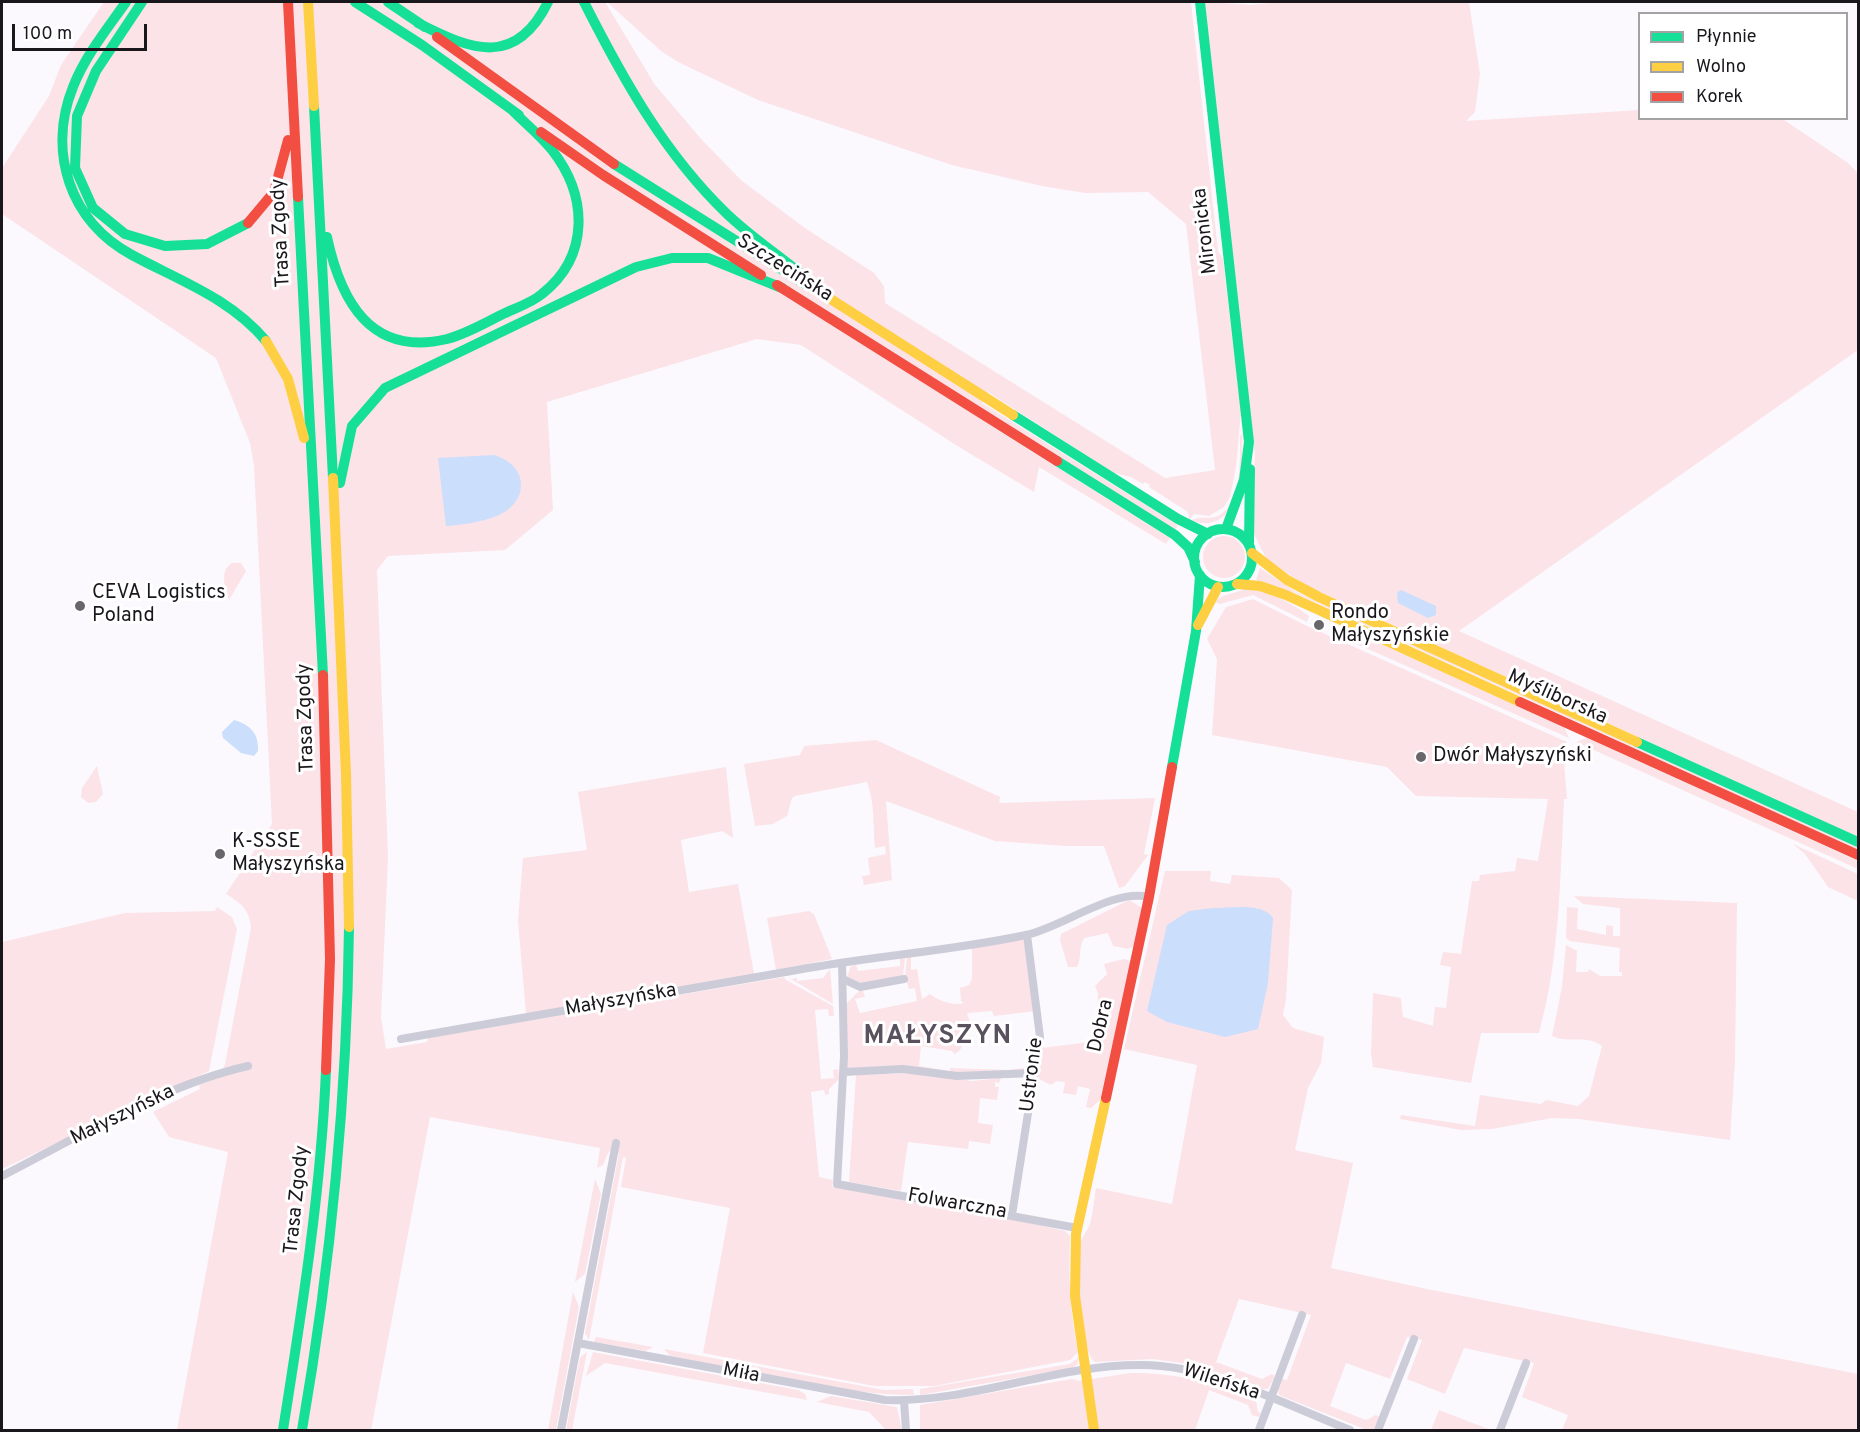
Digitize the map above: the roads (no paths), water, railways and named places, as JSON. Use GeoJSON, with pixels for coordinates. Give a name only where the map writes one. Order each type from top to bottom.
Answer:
{"type":"FeatureCollection","features":[{"type":"Feature","properties":{"kind":"main road"},"geometry":{"type":"LineString","coordinates":[[126,2],[84,66],[67,101],[61,124],[60,158],[69,189],[83,214],[110,241],[204,290],[235,310],[269,345],[280,360],[296,402],[314,494]]}},
{"type":"Feature","properties":{"kind":"main road"},"geometry":{"type":"LineString","coordinates":[[142,2],[88,87],[77,115],[74,144],[80,182],[93,206],[111,225],[141,243],[167,249],[190,248],[218,242],[253,220],[269,201],[281,178],[286,158],[292,75]]}},
{"type":"Feature","properties":{"kind":"main road","name":"Trasa Zgody"},"geometry":{"type":"LineString","coordinates":[[302,1431],[329,1259],[345,1076],[349,861],[336,542],[308,2]]}},
{"type":"Feature","properties":{"kind":"main road","name":"Szczecińska"},"geometry":{"type":"LineString","coordinates":[[355,2],[422,45],[603,176],[1179,538],[1188,547],[1194,562]]}},
{"type":"Feature","properties":{"kind":"main road","name":"Szczecińska"},"geometry":{"type":"LineString","coordinates":[[388,2],[611,163],[825,295],[1112,478],[1183,522],[1208,534]]}},
{"type":"Feature","properties":{"kind":"main road"},"geometry":{"type":"LineString","coordinates":[[418,23],[468,45],[496,48],[510,45],[530,33],[543,15],[548,2]]}},
{"type":"Feature","properties":{"kind":"main road"},"geometry":{"type":"LineString","coordinates":[[584,2],[642,110],[687,171],[756,241],[812,280],[825,295]]}},
{"type":"Feature","properties":{"kind":"main road","name":"Mironicka"},"geometry":{"type":"LineString","coordinates":[[1200,2],[1248,457],[1250,549]]}},
{"type":"Feature","properties":{"kind":"main road","name":"Trasa Zgody"},"geometry":{"type":"LineString","coordinates":[[283,1431],[310,1257],[327,1076],[330,959],[329,828],[288,5]]}},
{"type":"Feature","properties":{"kind":"main road"},"geometry":{"type":"LineString","coordinates":[[316,172],[336,279],[349,305],[366,322],[383,334],[401,341],[421,343],[446,340],[540,296],[568,267],[579,240],[580,207],[566,172],[556,155],[513,111]]}},
{"type":"Feature","properties":{"kind":"main road"},"geometry":{"type":"LineString","coordinates":[[336,542],[340,471],[352,426],[385,388],[406,376],[636,267],[662,259],[689,256],[714,260],[731,266],[764,285],[782,288]]}},
{"type":"Feature","properties":{"kind":"main road","name":"Mironicka"},"geometry":{"type":"LineString","coordinates":[[1226,529],[1237,505],[1248,457]]}},
{"type":"Feature","properties":{"kind":"main road"},"geometry":{"type":"LineString","coordinates":[[1226,529],[1243,537],[1250,549],[1249,571],[1237,584],[1218,586],[1200,575],[1194,562],[1197,546],[1208,534],[1226,529]]}},
{"type":"Feature","properties":{"kind":"main road","name":"Myśliborska"},"geometry":{"type":"LineString","coordinates":[[1250,549],[1287,580],[1319,597],[1858,842]]}},
{"type":"Feature","properties":{"kind":"main road","name":"Dobra"},"geometry":{"type":"LineString","coordinates":[[1094,1431],[1074,1281],[1077,1228],[1149,897],[1196,631],[1200,575]]}},
{"type":"Feature","properties":{"kind":"main road","name":"Myśliborska"},"geometry":{"type":"LineString","coordinates":[[1237,584],[1260,586],[1292,598],[1858,855]]}},
{"type":"Feature","properties":{"kind":"main road","name":"Dobra"},"geometry":{"type":"LineString","coordinates":[[1196,631],[1218,586]]}},
{"type":"Feature","properties":{"kind":"street","name":"Małyszyńska"},"geometry":{"type":"LineString","coordinates":[[400,1039],[842,963],[1027,934],[1064,922],[1120,897],[1135,894],[1149,897]]}},
{"type":"Feature","properties":{"kind":"street","name":"Ustronie"},"geometry":{"type":"LineString","coordinates":[[1012,1215],[1040,1037],[1027,934]]}},
{"type":"Feature","properties":{"kind":"street"},"geometry":{"type":"LineString","coordinates":[[842,963],[844,1072],[903,1069],[957,1076],[1035,1073]]}},
{"type":"Feature","properties":{"kind":"street"},"geometry":{"type":"LineString","coordinates":[[843,979],[860,987],[904,979]]}},
{"type":"Feature","properties":{"kind":"street","name":"Małyszyńska"},"geometry":{"type":"LineString","coordinates":[[2,1176],[175,1090],[216,1074],[248,1066]]}},
{"type":"Feature","properties":{"kind":"street","name":"Folwarczna"},"geometry":{"type":"LineString","coordinates":[[844,1072],[837,1184],[1077,1228]]}},
{"type":"Feature","properties":{"kind":"street"},"geometry":{"type":"LineString","coordinates":[[561,1431],[616,1143]]}},
{"type":"Feature","properties":{"kind":"street"},"geometry":{"type":"LineString","coordinates":[[1259,1431],[1302,1315]]}},
{"type":"Feature","properties":{"kind":"street"},"geometry":{"type":"LineString","coordinates":[[1378,1431],[1414,1339]]}},
{"type":"Feature","properties":{"kind":"street","name":"Miła"},"geometry":{"type":"LineString","coordinates":[[578,1343],[859,1396],[904,1401],[936,1399],[1086,1371]]}},
{"type":"Feature","properties":{"kind":"street"},"geometry":{"type":"LineString","coordinates":[[1500,1431],[1526,1363]]}},
{"type":"Feature","properties":{"kind":"street","name":"Wileńska"},"geometry":{"type":"LineString","coordinates":[[1086,1371],[1128,1365],[1174,1367],[1209,1376],[1350,1431]]}},
{"type":"Feature","properties":{"kind":"street"},"geometry":{"type":"LineString","coordinates":[[904,1401],[906,1431]]}},
{"type":"Feature","properties":{"kind":"water"},"geometry":{"type":"Polygon","coordinates":[[[494,455],[506,460],[519,475],[520,493],[515,502],[508,510],[497,516],[472,523],[446,526],[438,458],[494,455]]]}},
{"type":"Feature","properties":{"kind":"water"},"geometry":{"type":"Polygon","coordinates":[[[1401,590],[1436,606],[1436,615],[1428,618],[1398,603],[1397,593],[1401,590]]]}},
{"type":"Feature","properties":{"kind":"water"},"geometry":{"type":"Polygon","coordinates":[[[234,720],[253,731],[258,745],[258,751],[254,756],[241,753],[223,738],[222,732],[234,720]]]}},
{"type":"Feature","properties":{"kind":"water"},"geometry":{"type":"Polygon","coordinates":[[[1213,908],[1254,908],[1268,913],[1273,918],[1268,983],[1258,1029],[1225,1037],[1167,1022],[1147,1011],[1167,925],[1189,911],[1213,908]]]}},
{"type":"Feature","properties":{"kind":"place","name":"CEVA Logistics Poland"},"geometry":{"type":"Point","coordinates":[80,606]}},
{"type":"Feature","properties":{"kind":"place","name":"Rondo Małyszyńskie"},"geometry":{"type":"Point","coordinates":[1319,625]}},
{"type":"Feature","properties":{"kind":"place","name":"Dwór Małyszyński"},"geometry":{"type":"Point","coordinates":[1421,757]}},
{"type":"Feature","properties":{"kind":"place","name":"K-SSSE Małyszyńska"},"geometry":{"type":"Point","coordinates":[220,854]}},
{"type":"Feature","properties":{"kind":"district","name":"MAŁYSZYN"},"geometry":{"type":"Point","coordinates":[938,1038]}}]}
